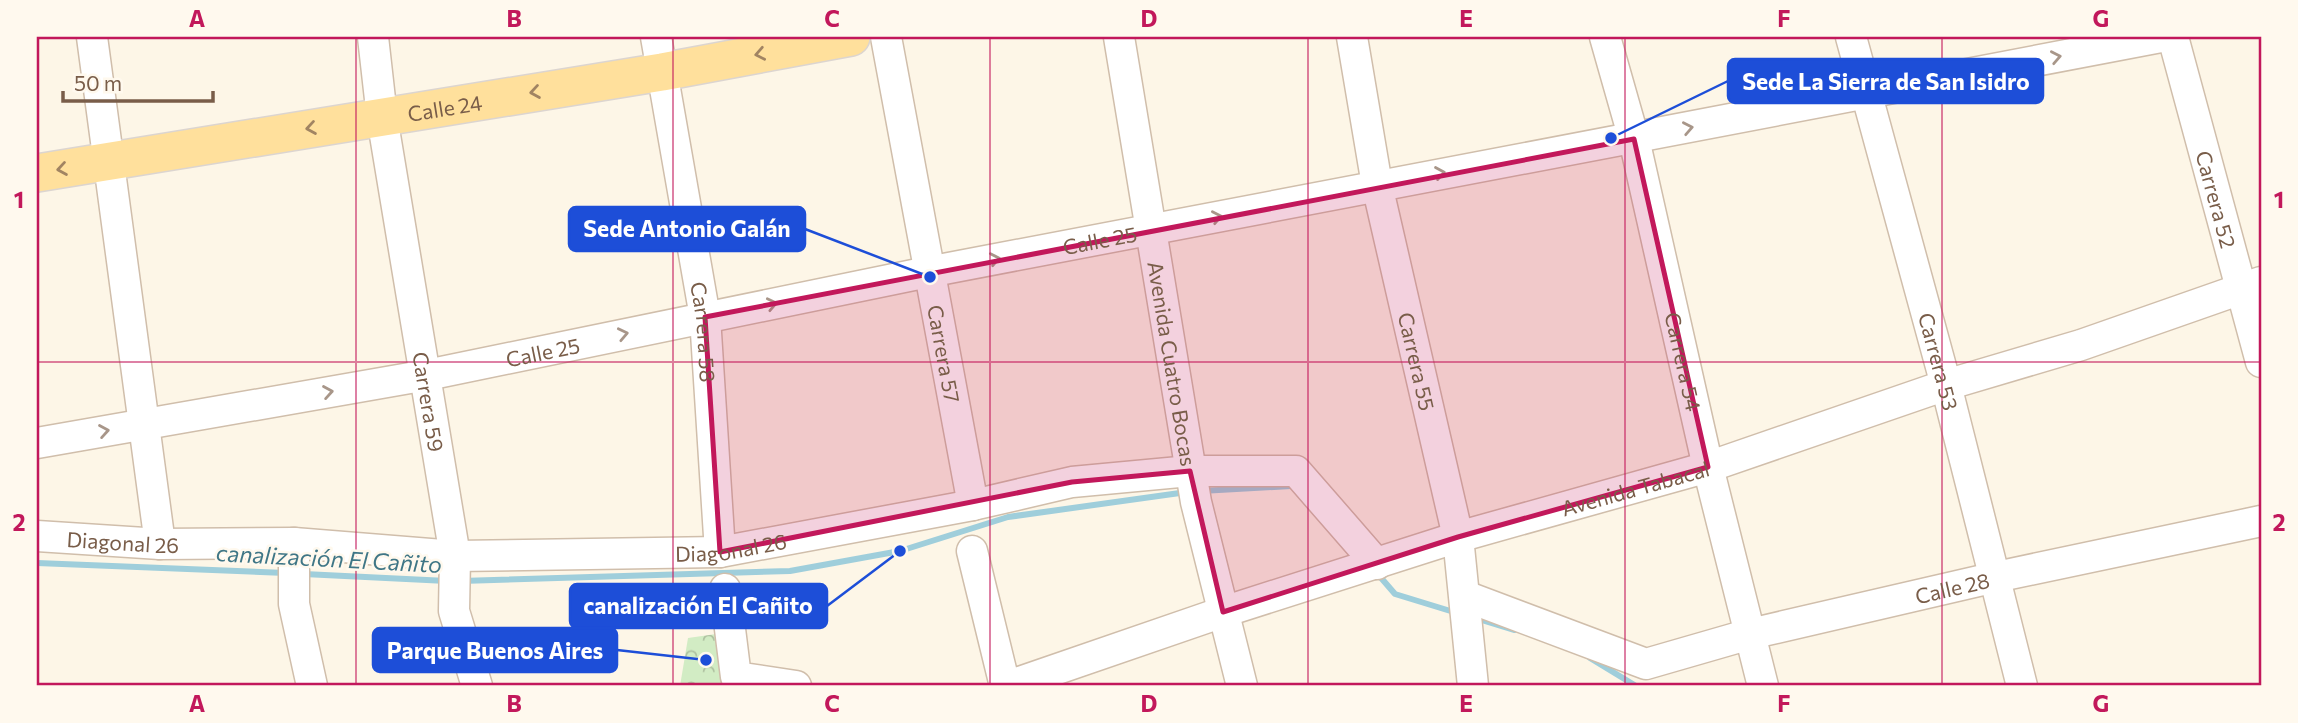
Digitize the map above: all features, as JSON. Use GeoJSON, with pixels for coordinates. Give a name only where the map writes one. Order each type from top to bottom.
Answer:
{"type":"FeatureCollection","features":[{"type":"Feature","properties":{"kind":"main road","name":"Calle 24"},"geometry":{"type":"LineString","coordinates":[[37,173],[382,117],[659,54],[851,37]]}},
{"type":"Feature","properties":{"kind":"street"},"geometry":{"type":"LineString","coordinates":[[92,37],[160,544]]}},
{"type":"Feature","properties":{"kind":"street","name":"Carrera 59"},"geometry":{"type":"LineString","coordinates":[[373,37],[382,117],[427,375],[455,559],[454,611],[477,686]]}},
{"type":"Feature","properties":{"kind":"street","name":"Carrera 57"},"geometry":{"type":"LineString","coordinates":[[886,37],[973,505]]}},
{"type":"Feature","properties":{"kind":"street","name":"Avenida Cuatro Bocas"},"geometry":{"type":"LineString","coordinates":[[1119,37],[1192,480],[1242,686]]}},
{"type":"Feature","properties":{"kind":"street","name":"Carrera 55"},"geometry":{"type":"LineString","coordinates":[[1352,37],[1377,185],[1458,537],[1473,686]]}},
{"type":"Feature","properties":{"kind":"street","name":"Carrera 54"},"geometry":{"type":"LineString","coordinates":[[1605,37],[1634,139],[1708,467],[1763,686]]}},
{"type":"Feature","properties":{"kind":"street","name":"Carrera 53"},"geometry":{"type":"LineString","coordinates":[[1851,37],[1946,385],[2022,686]]}},
{"type":"Feature","properties":{"kind":"street","name":"Calle 25"},"geometry":{"type":"LineString","coordinates":[[37,443],[427,375],[928,272],[2161,37]]}},
{"type":"Feature","properties":{"kind":"street","name":"Carrera 52"},"geometry":{"type":"LineString","coordinates":[[2174,37],[2251,286],[2261,362]]}},
{"type":"Feature","properties":{"kind":"street","name":"Carrera 58"},"geometry":{"type":"LineString","coordinates":[[659,54],[705,317],[720,552]]}},
{"type":"Feature","properties":{"kind":"street","name":"Avenida Tabacal"},"geometry":{"type":"LineString","coordinates":[[1006,686],[1223,612],[1458,537],[1708,467],[1946,385],[2081,345],[2251,286]]}},
{"type":"Feature","properties":{"kind":"street","name":"Diagonal 26"},"geometry":{"type":"LineString","coordinates":[[37,536],[160,544],[294,546],[455,559],[720,552],[973,505],[1072,482],[1192,480],[1296,471],[1367,567]]}},
{"type":"Feature","properties":{"kind":"street","name":"Calle 28"},"geometry":{"type":"LineString","coordinates":[[1465,596],[1646,664],[1750,634],[1996,577],[2261,521]]}},
{"type":"Feature","properties":{"kind":"street"},"geometry":{"type":"LineString","coordinates":[[294,546],[294,604],[312,686]]}},
{"type":"Feature","properties":{"kind":"street"},"geometry":{"type":"LineString","coordinates":[[972,551],[1006,686]]}},
{"type":"Feature","properties":{"kind":"street"},"geometry":{"type":"LineString","coordinates":[[725,589],[736,677],[796,686]]}},
{"type":"Feature","properties":{"kind":"highlighted area"},"geometry":{"type":"Polygon","coordinates":[[[1634,139],[1708,467],[1458,537],[1223,612],[1190,471],[1072,482],[720,552],[705,317],[1634,139]]]}},
{"type":"Feature","properties":{"kind":"green space"},"geometry":{"type":"Polygon","coordinates":[[[723,633],[751,686],[680,686],[688,638],[723,633]]]}},
{"type":"Feature","properties":{"kind":"waterway","name":"canalización El Cañito"},"geometry":{"type":"LineString","coordinates":[[1201,491],[1291,486]]}},
{"type":"Feature","properties":{"kind":"waterway","name":"canalización El Cañito"},"geometry":{"type":"LineString","coordinates":[[461,581],[790,571],[900,551],[1008,517],[1187,492]]}},
{"type":"Feature","properties":{"kind":"waterway","name":"canalización El Cañito"},"geometry":{"type":"LineString","coordinates":[[37,563],[286,573]]}},
{"type":"Feature","properties":{"kind":"waterway","name":"canalización El Cañito"},"geometry":{"type":"LineString","coordinates":[[1376,572],[1395,594],[1457,613]]}},
{"type":"Feature","properties":{"kind":"waterway","name":"canalización El Cañito"},"geometry":{"type":"LineString","coordinates":[[304,574],[447,581]]}},
{"type":"Feature","properties":{"kind":"waterway","name":"canalización El Cañito"},"geometry":{"type":"LineString","coordinates":[[1475,618],[1514,630]]}},
{"type":"Feature","properties":{"kind":"waterway","name":"canalización El Cañito"},"geometry":{"type":"LineString","coordinates":[[1590,658],[1636,686]]}},
{"type":"Feature","properties":{"kind":"place","name":"Sede La Sierra de San Isidro"},"geometry":{"type":"Point","coordinates":[1611,138]}},
{"type":"Feature","properties":{"kind":"place","name":"Sede Antonio Galán"},"geometry":{"type":"Point","coordinates":[930,277]}},
{"type":"Feature","properties":{"kind":"place","name":"canalización El Cañito"},"geometry":{"type":"Point","coordinates":[900,551]}},
{"type":"Feature","properties":{"kind":"place","name":"Parque Buenos Aires"},"geometry":{"type":"Point","coordinates":[706,660]}}]}
